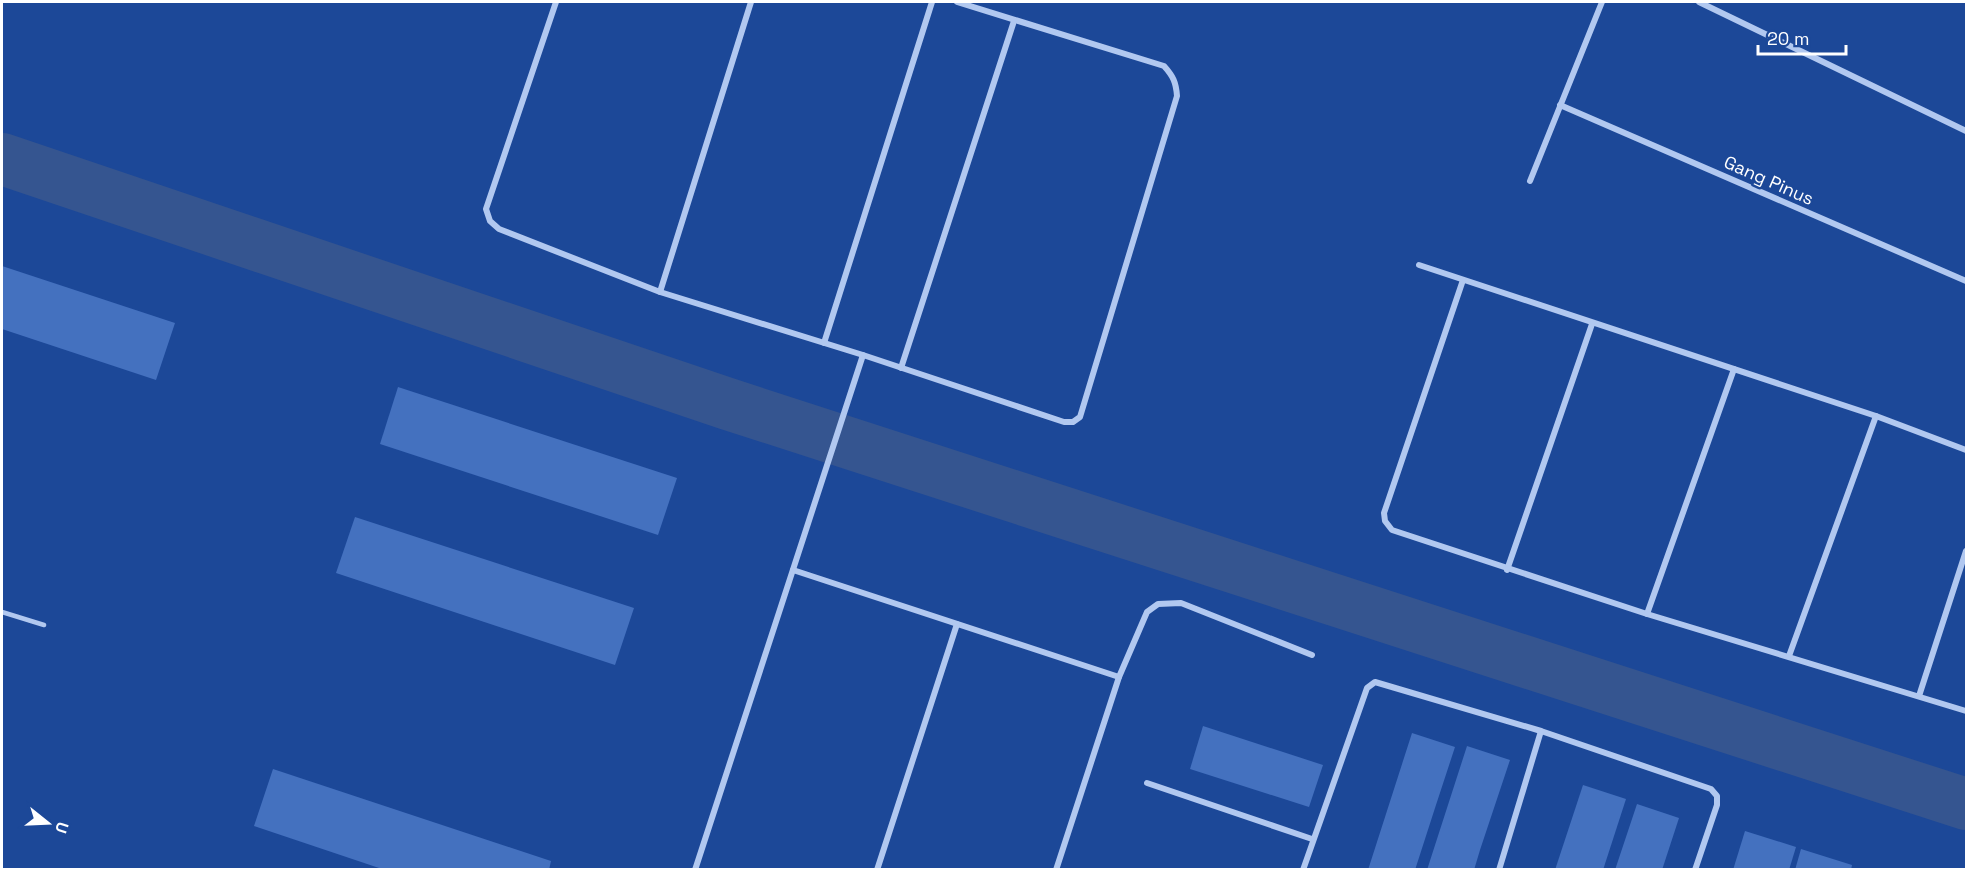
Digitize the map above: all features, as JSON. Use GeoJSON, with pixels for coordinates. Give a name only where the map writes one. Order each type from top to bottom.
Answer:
{"type":"FeatureCollection","features":[{"type":"Feature","properties":{"kind":"street"},"geometry":{"type":"LineString","coordinates":[[556,2],[486,209],[487,215],[499,229],[660,291],[1064,422],[1073,422],[1080,417],[1177,96],[1174,77],[1164,66],[957,2]]}},
{"type":"Feature","properties":{"kind":"street"},"geometry":{"type":"LineString","coordinates":[[660,291],[751,2]]}},
{"type":"Feature","properties":{"kind":"street"},"geometry":{"type":"LineString","coordinates":[[824,343],[932,2]]}},
{"type":"Feature","properties":{"kind":"street"},"geometry":{"type":"LineString","coordinates":[[1530,181],[1602,2]]}},
{"type":"Feature","properties":{"kind":"street"},"geometry":{"type":"LineString","coordinates":[[1699,2],[1966,131]]}},
{"type":"Feature","properties":{"kind":"street"},"geometry":{"type":"LineString","coordinates":[[901,368],[1014,21]]}},
{"type":"Feature","properties":{"kind":"street","name":"Gang Pinus"},"geometry":{"type":"LineString","coordinates":[[1560,105],[1966,282]]}},
{"type":"Feature","properties":{"kind":"street"},"geometry":{"type":"LineString","coordinates":[[1419,265],[1876,416],[1966,450]]}},
{"type":"Feature","properties":{"kind":"street"},"geometry":{"type":"LineString","coordinates":[[1463,280],[1384,513],[1385,521],[1392,530],[1507,570],[1966,711]]}},
{"type":"Feature","properties":{"kind":"street"},"geometry":{"type":"LineString","coordinates":[[1507,570],[1592,324]]}},
{"type":"Feature","properties":{"kind":"street"},"geometry":{"type":"LineString","coordinates":[[694,870],[863,355]]}},
{"type":"Feature","properties":{"kind":"street"},"geometry":{"type":"LineString","coordinates":[[1647,614],[1734,369]]}},
{"type":"Feature","properties":{"kind":"street"},"geometry":{"type":"LineString","coordinates":[[1789,656],[1876,416]]}},
{"type":"Feature","properties":{"kind":"street"},"geometry":{"type":"LineString","coordinates":[[1919,696],[1966,551]]}},
{"type":"Feature","properties":{"kind":"street"},"geometry":{"type":"LineString","coordinates":[[793,570],[1119,677]]}},
{"type":"Feature","properties":{"kind":"street"},"geometry":{"type":"LineString","coordinates":[[1056,870],[1119,677],[1147,612],[1158,604],[1181,603],[1312,654]]}},
{"type":"Feature","properties":{"kind":"street"},"geometry":{"type":"LineString","coordinates":[[878,870],[957,624]]}},
{"type":"Feature","properties":{"kind":"street"},"geometry":{"type":"LineString","coordinates":[[1303,870],[1312,838],[1371,683],[1375,682],[1541,731],[1711,789],[1717,796],[1717,805],[1695,870]]}},
{"type":"Feature","properties":{"kind":"street"},"geometry":{"type":"LineString","coordinates":[[1499,870],[1541,731]]}},
{"type":"Feature","properties":{"kind":"street"},"geometry":{"type":"LineString","coordinates":[[1147,783],[1312,838]]}},
{"type":"Feature","properties":{"kind":"lane"},"geometry":{"type":"LineString","coordinates":[[2,612],[44,625]]}},
{"type":"Feature","properties":{"kind":"building"},"geometry":{"type":"Polygon","coordinates":[[[2,266],[175,323],[156,380],[2,329],[2,266]]]}},
{"type":"Feature","properties":{"kind":"building"},"geometry":{"type":"Polygon","coordinates":[[[398,387],[677,478],[658,535],[380,444],[398,387]]]}},
{"type":"Feature","properties":{"kind":"building"},"geometry":{"type":"Polygon","coordinates":[[[355,517],[634,608],[615,665],[336,573],[355,517]]]}},
{"type":"Feature","properties":{"kind":"building"},"geometry":{"type":"Polygon","coordinates":[[[1203,726],[1323,765],[1309,807],[1190,769],[1203,726]]]}},
{"type":"Feature","properties":{"kind":"building"},"geometry":{"type":"Polygon","coordinates":[[[1412,733],[1455,747],[1415,870],[1368,870],[1412,733]]]}},
{"type":"Feature","properties":{"kind":"building"},"geometry":{"type":"Polygon","coordinates":[[[1467,746],[1510,760],[1474,870],[1427,870],[1467,746]]]}},
{"type":"Feature","properties":{"kind":"building"},"geometry":{"type":"Polygon","coordinates":[[[273,769],[551,861],[549,870],[385,870],[254,826],[273,769]]]}},
{"type":"Feature","properties":{"kind":"building"},"geometry":{"type":"Polygon","coordinates":[[[1583,785],[1626,799],[1603,870],[1555,870],[1583,785]]]}},
{"type":"Feature","properties":{"kind":"building"},"geometry":{"type":"Polygon","coordinates":[[[1637,804],[1679,818],[1662,870],[1615,870],[1637,804]]]}},
{"type":"Feature","properties":{"kind":"building"},"geometry":{"type":"Polygon","coordinates":[[[1745,831],[1796,847],[1789,870],[1733,870],[1745,831]]]}},
{"type":"Feature","properties":{"kind":"building"},"geometry":{"type":"Polygon","coordinates":[[[1801,849],[1852,865],[1851,870],[1795,870],[1801,849]]]}},
{"type":"Feature","properties":{"kind":"waterway"},"geometry":{"type":"LineString","coordinates":[[2,159],[728,404],[1966,804]]}}]}
